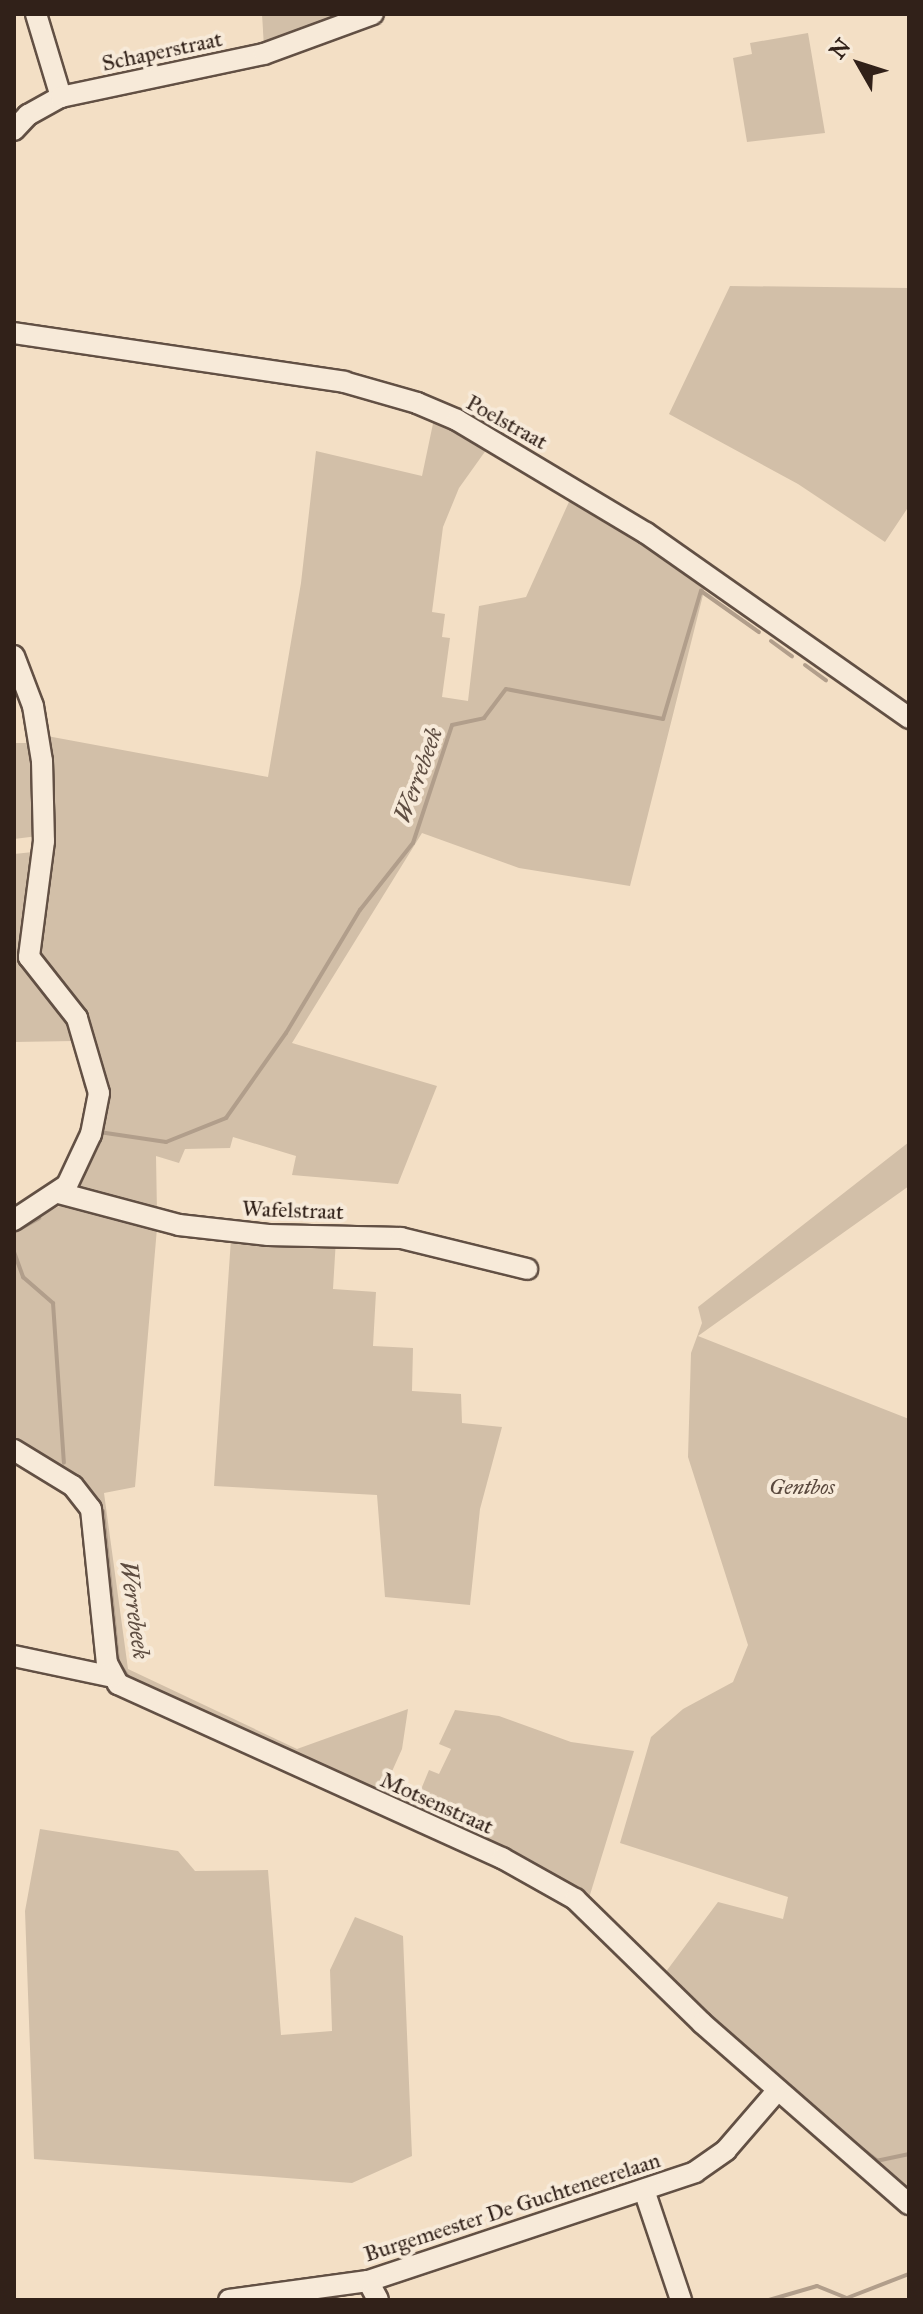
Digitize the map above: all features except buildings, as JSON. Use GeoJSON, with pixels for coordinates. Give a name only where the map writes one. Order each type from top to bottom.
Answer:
{"type":"FeatureCollection","features":[{"type":"Feature","properties":{"kind":"street"},"geometry":{"type":"LineString","coordinates":[[36,14],[61,97]]}},
{"type":"Feature","properties":{"kind":"street","name":"Schaperstraat"},"geometry":{"type":"LineString","coordinates":[[14,130],[28,115],[61,97],[264,54],[373,14]]}},
{"type":"Feature","properties":{"kind":"street","name":"Poelstraat"},"geometry":{"type":"LineString","coordinates":[[14,333],[344,382],[417,403],[457,420],[646,533],[909,718]]}},
{"type":"Feature","properties":{"kind":"street"},"geometry":{"type":"LineString","coordinates":[[14,656],[33,706],[42,761],[44,841],[29,957],[77,1018],[90,1049],[99,1093],[83,1155],[59,1193],[14,1220]]}},
{"type":"Feature","properties":{"kind":"street","name":"Wafelstraat"},"geometry":{"type":"LineString","coordinates":[[59,1193],[179,1225],[268,1235],[382,1236],[527,1269]]}},
{"type":"Feature","properties":{"kind":"street"},"geometry":{"type":"LineString","coordinates":[[14,1450],[73,1486],[91,1509],[113,1677],[14,1656]]}},
{"type":"Feature","properties":{"kind":"street","name":"Motsenstraat"},"geometry":{"type":"LineString","coordinates":[[113,1677],[132,1694],[502,1858],[559,1889],[590,1910],[777,2091],[909,2204]]}},
{"type":"Feature","properties":{"kind":"street","name":"Burgemeester De Guchteneerelaan"},"geometry":{"type":"LineString","coordinates":[[229,2300],[368,2281],[707,2167],[777,2091]]}},
{"type":"Feature","properties":{"kind":"street"},"geometry":{"type":"LineString","coordinates":[[644,2190],[681,2300]]}},
{"type":"Feature","properties":{"kind":"street"},"geometry":{"type":"LineString","coordinates":[[368,2281],[378,2300]]}},
{"type":"Feature","properties":{"kind":"green space"},"geometry":{"type":"Polygon","coordinates":[[[262,14],[358,14],[264,47],[262,14]]]}},
{"type":"Feature","properties":{"kind":"green space"},"geometry":{"type":"Polygon","coordinates":[[[808,33],[825,133],[747,142],[733,58],[752,54],[750,43],[808,33]]]}},
{"type":"Feature","properties":{"kind":"green space"},"geometry":{"type":"Polygon","coordinates":[[[730,286],[909,288],[909,506],[885,542],[798,484],[669,414],[730,286]]]}},
{"type":"Feature","properties":{"kind":"green space"},"geometry":{"type":"Polygon","coordinates":[[[435,414],[489,446],[459,488],[443,527],[432,612],[445,614],[442,637],[450,638],[442,697],[468,701],[479,606],[526,597],[573,493],[706,583],[630,886],[519,868],[422,833],[292,1043],[437,1086],[398,1184],[292,1175],[296,1156],[233,1137],[230,1148],[185,1149],[179,1163],[156,1156],[157,1213],[78,1190],[95,1138],[77,1005],[38,964],[47,736],[268,777],[301,583],[316,451],[422,476],[435,414]]]}},
{"type":"Feature","properties":{"kind":"green space"},"geometry":{"type":"Polygon","coordinates":[[[14,743],[35,743],[38,836],[14,839],[14,743]]]}},
{"type":"Feature","properties":{"kind":"green space"},"geometry":{"type":"Polygon","coordinates":[[[33,852],[23,939],[63,1005],[89,1084],[84,1088],[74,1041],[14,1042],[14,854],[33,852]]]}},
{"type":"Feature","properties":{"kind":"green space","name":"Gentbos"},"geometry":{"type":"Polygon","coordinates":[[[909,1142],[909,1186],[698,1336],[909,1419],[909,2194],[665,1973],[718,1902],[783,1919],[788,1897],[620,1843],[651,1737],[683,1709],[733,1682],[748,1645],[688,1457],[691,1353],[702,1323],[698,1307],[909,1142]]]}},
{"type":"Feature","properties":{"kind":"green space"},"geometry":{"type":"Polygon","coordinates":[[[61,1205],[157,1228],[135,1487],[104,1493],[128,1669],[297,1749],[408,1709],[402,1749],[381,1796],[134,1688],[119,1671],[102,1515],[94,1495],[60,1465],[14,1442],[14,1231],[61,1205]]]}},
{"type":"Feature","properties":{"kind":"green space"},"geometry":{"type":"Polygon","coordinates":[[[231,1239],[336,1239],[333,1289],[376,1292],[373,1346],[413,1348],[412,1391],[461,1394],[462,1423],[502,1427],[480,1509],[470,1605],[385,1597],[377,1495],[214,1486],[231,1239]]]}},
{"type":"Feature","properties":{"kind":"green space"},"geometry":{"type":"Polygon","coordinates":[[[455,1710],[499,1716],[571,1742],[634,1751],[589,1898],[525,1859],[413,1809],[429,1770],[439,1774],[451,1749],[439,1744],[455,1710]]]}},
{"type":"Feature","properties":{"kind":"green space"},"geometry":{"type":"Polygon","coordinates":[[[40,1829],[178,1851],[195,1871],[268,1870],[281,2035],[332,2031],[330,1970],[355,1917],[403,1936],[412,2156],[352,2183],[34,2159],[25,1911],[40,1829]]]}},
{"type":"Feature","properties":{"kind":"waterway","name":"Werrebeek"},"geometry":{"type":"LineString","coordinates":[[99,1132],[166,1142],[226,1118],[286,1033],[360,910],[413,843],[452,725],[484,718],[506,689],[663,719],[701,591],[759,632]]}},
{"type":"Feature","properties":{"kind":"waterway","name":"Werrebeek"},"geometry":{"type":"LineString","coordinates":[[771,641],[792,656]]}},
{"type":"Feature","properties":{"kind":"waterway","name":"Werrebeek"},"geometry":{"type":"LineString","coordinates":[[805,665],[826,680]]}},
{"type":"Feature","properties":{"kind":"waterway","name":"Werrebeek"},"geometry":{"type":"LineString","coordinates":[[14,1232],[39,1218]]}},
{"type":"Feature","properties":{"kind":"waterway","name":"Werrebeek"},"geometry":{"type":"LineString","coordinates":[[14,1252],[23,1277],[53,1303],[64,1463]]}},
{"type":"Feature","properties":{"kind":"waterway","name":"Werrebeek"},"geometry":{"type":"LineString","coordinates":[[103,1511],[118,1662],[130,1680]]}},
{"type":"Feature","properties":{"kind":"waterway","name":"Werrebeek"},"geometry":{"type":"LineString","coordinates":[[482,1837],[575,1888]]}},
{"type":"Feature","properties":{"kind":"waterway","name":"Werrebeek"},"geometry":{"type":"LineString","coordinates":[[847,2137],[878,2161]]}},
{"type":"Feature","properties":{"kind":"waterway"},"geometry":{"type":"LineString","coordinates":[[876,2161],[909,2154]]}},
{"type":"Feature","properties":{"kind":"waterway"},"geometry":{"type":"LineString","coordinates":[[769,2300],[817,2286],[847,2298],[909,2274]]}}]}
